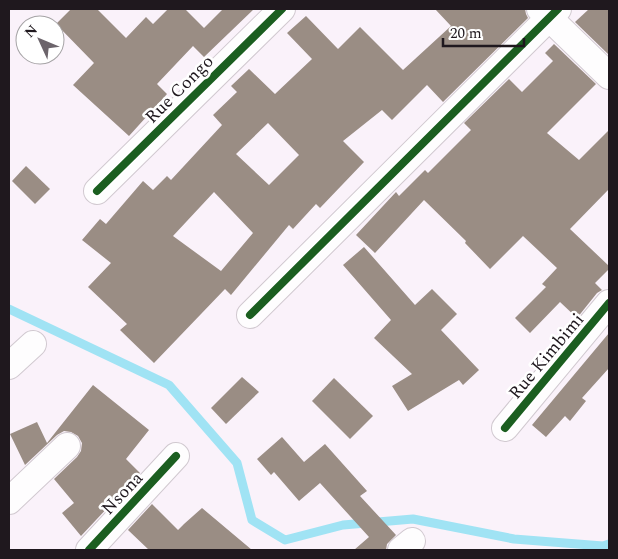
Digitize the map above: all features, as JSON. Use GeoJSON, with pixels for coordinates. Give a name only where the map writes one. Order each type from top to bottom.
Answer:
{"type":"FeatureCollection","features":[{"type":"Feature","properties":{"kind":"street","name":"Rue Congo"},"geometry":{"type":"LineString","coordinates":[[97,190],[282,9]]}},
{"type":"Feature","properties":{"kind":"street"},"geometry":{"type":"LineString","coordinates":[[250,315],[549,12],[609,76]]}},
{"type":"Feature","properties":{"kind":"street","name":"Rue Kimbimi"},"geometry":{"type":"LineString","coordinates":[[505,428],[609,304]]}},
{"type":"Feature","properties":{"kind":"street"},"geometry":{"type":"LineString","coordinates":[[9,366],[33,344]]}},
{"type":"Feature","properties":{"kind":"street"},"geometry":{"type":"LineString","coordinates":[[9,501],[67,446]]}},
{"type":"Feature","properties":{"kind":"street","name":"Nsona"},"geometry":{"type":"LineString","coordinates":[[89,550],[176,456]]}},
{"type":"Feature","properties":{"kind":"building"},"geometry":{"type":"Polygon","coordinates":[[[71,9],[97,9],[126,38],[146,17],[153,24],[168,9],[185,9],[204,28],[223,9],[254,9],[204,57],[193,46],[157,84],[167,94],[129,136],[73,85],[94,63],[65,33],[65,15],[71,9]]]}},
{"type":"Feature","properties":{"kind":"building"},"geometry":{"type":"Polygon","coordinates":[[[435,9],[525,9],[528,18],[443,102],[427,85],[392,120],[382,110],[343,141],[364,162],[320,208],[316,204],[293,229],[289,225],[231,295],[225,289],[154,363],[120,330],[127,324],[88,287],[111,263],[82,240],[100,219],[106,224],[143,181],[153,190],[167,176],[171,180],[222,125],[213,115],[237,92],[231,86],[249,69],[275,94],[312,59],[287,33],[306,16],[338,49],[360,27],[403,70],[451,26],[435,9]],[[268,123],[236,154],[269,185],[299,155],[268,123]],[[214,192],[173,236],[221,271],[253,233],[214,192]]]}},
{"type":"Feature","properties":{"kind":"building"},"geometry":{"type":"Polygon","coordinates":[[[589,9],[609,9],[609,55],[575,22],[589,9]]]}},
{"type":"Feature","properties":{"kind":"building"},"geometry":{"type":"Polygon","coordinates":[[[554,44],[596,84],[547,133],[579,160],[609,130],[609,189],[570,229],[609,266],[609,269],[595,283],[602,290],[597,293],[577,318],[560,302],[530,333],[515,318],[546,287],[542,284],[557,268],[523,236],[490,269],[465,243],[466,241],[424,200],[375,253],[356,235],[396,192],[399,196],[425,170],[428,173],[471,130],[464,123],[509,79],[522,92],[553,61],[545,53],[554,44]]]}},
{"type":"Feature","properties":{"kind":"building"},"geometry":{"type":"Polygon","coordinates":[[[26,166],[50,189],[35,204],[12,181],[26,166]]]}},
{"type":"Feature","properties":{"kind":"building"},"geometry":{"type":"Polygon","coordinates":[[[364,247],[415,305],[432,289],[457,314],[441,330],[479,370],[463,385],[459,380],[408,411],[392,386],[412,374],[374,338],[391,320],[343,265],[364,247]]]}},
{"type":"Feature","properties":{"kind":"building"},"geometry":{"type":"Polygon","coordinates":[[[609,333],[609,368],[582,398],[586,401],[570,421],[565,416],[546,437],[532,425],[609,333]]]}},
{"type":"Feature","properties":{"kind":"building"},"geometry":{"type":"Polygon","coordinates":[[[242,377],[259,392],[226,424],[211,408],[242,377]]]}},
{"type":"Feature","properties":{"kind":"building"},"geometry":{"type":"Polygon","coordinates":[[[334,378],[373,416],[350,439],[312,401],[334,378]]]}},
{"type":"Feature","properties":{"kind":"building"},"geometry":{"type":"Polygon","coordinates":[[[93,385],[149,430],[126,459],[140,473],[81,536],[62,513],[74,503],[54,479],[81,451],[82,443],[78,436],[64,431],[57,435],[25,465],[10,434],[37,422],[47,443],[93,385]]]}},
{"type":"Feature","properties":{"kind":"building"},"geometry":{"type":"Polygon","coordinates":[[[282,437],[304,462],[325,444],[367,491],[360,496],[396,535],[387,544],[386,550],[354,550],[369,537],[320,483],[299,501],[274,472],[271,475],[257,459],[282,437]]]}},
{"type":"Feature","properties":{"kind":"building"},"geometry":{"type":"Polygon","coordinates":[[[152,504],[178,530],[202,508],[252,550],[149,550],[128,530],[152,504]]]}},
{"type":"Feature","properties":{"kind":"waterway"},"geometry":{"type":"LineString","coordinates":[[9,309],[169,385],[237,463],[252,520],[285,540],[343,525],[413,519],[514,539],[603,546],[609,544]]}},
{"type":"Feature","properties":{"kind":"cycle path"},"geometry":{"type":"LineString","coordinates":[[97,191],[282,9]]}},
{"type":"Feature","properties":{"kind":"cycle path"},"geometry":{"type":"LineString","coordinates":[[250,315],[558,9]]}},
{"type":"Feature","properties":{"kind":"cycle path"},"geometry":{"type":"LineString","coordinates":[[505,428],[609,303]]}},
{"type":"Feature","properties":{"kind":"cycle path"},"geometry":{"type":"LineString","coordinates":[[89,550],[176,456]]}}]}
